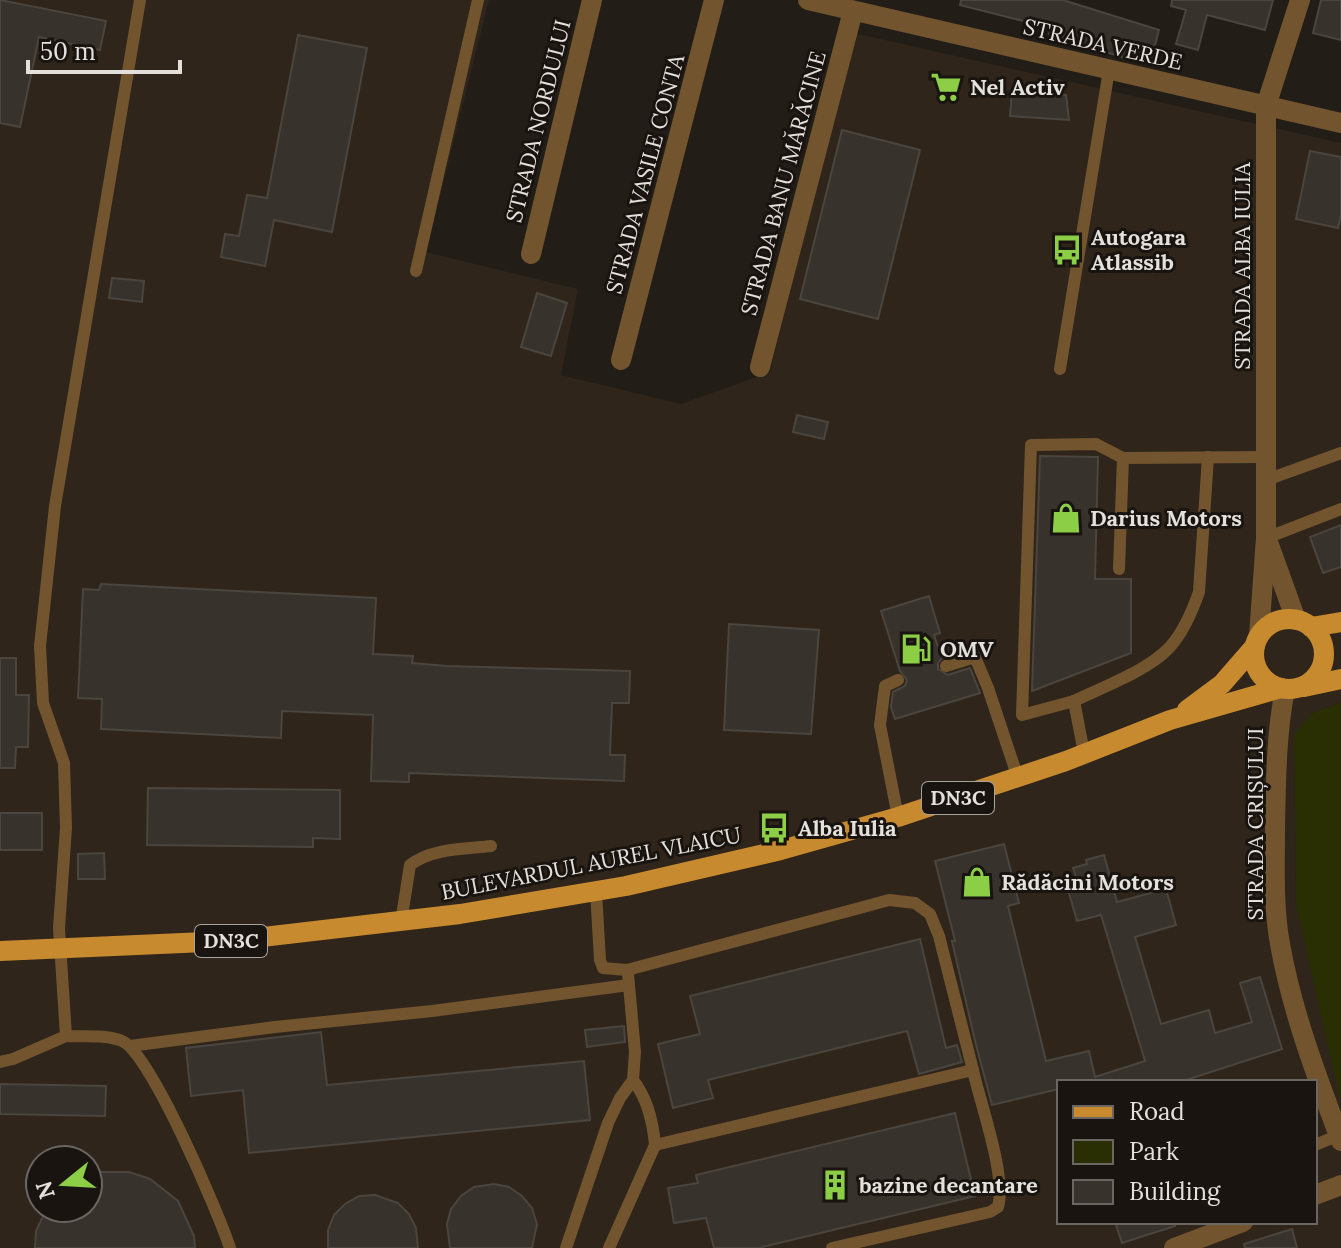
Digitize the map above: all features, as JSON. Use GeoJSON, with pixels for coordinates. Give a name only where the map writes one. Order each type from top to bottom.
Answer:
{"type":"FeatureCollection","features":[{"type":"Feature","properties":{"kind":"main road"},"geometry":{"type":"LineString","coordinates":[[1304,623],[1332,656],[1316,677],[1289,688],[1263,678],[1257,668],[1257,641],[1275,622],[1341,622]]}},
{"type":"Feature","properties":{"kind":"main road","name":"BULEVARDUL AUREL VLAICU"},"geometry":{"type":"LineString","coordinates":[[1170,720],[1222,684],[1257,641]]}},
{"type":"Feature","properties":{"kind":"main road","name":"DN3C"},"geometry":{"type":"LineString","coordinates":[[1289,688],[1341,679]]}},
{"type":"Feature","properties":{"kind":"main road","name":"BULEVARDUL AUREL VLAICU"},"geometry":{"type":"LineString","coordinates":[[0,951],[228,941],[401,922],[596,891],[722,865],[898,817],[1018,778],[1170,720],[1289,688]]}},
{"type":"Feature","properties":{"kind":"street","name":"STRADA NORDULUI"},"geometry":{"type":"LineString","coordinates":[[531,254],[592,0]]}},
{"type":"Feature","properties":{"kind":"street","name":"STRADA VASILE CONTA"},"geometry":{"type":"LineString","coordinates":[[621,360],[714,0]]}},
{"type":"Feature","properties":{"kind":"street","name":"STRADA VERDE"},"geometry":{"type":"LineString","coordinates":[[808,0],[1341,123]]}},
{"type":"Feature","properties":{"kind":"street","name":"STRADA ALBA IULIA"},"geometry":{"type":"LineString","coordinates":[[1257,641],[1266,538],[1266,106],[1300,0]]}},
{"type":"Feature","properties":{"kind":"street","name":"STRADA BANU MĂRĂCINE"},"geometry":{"type":"LineString","coordinates":[[760,367],[853,11]]}},
{"type":"Feature","properties":{"kind":"street","name":"STRADA ALBA IULIA"},"geometry":{"type":"LineString","coordinates":[[1266,538],[1304,623]]}},
{"type":"Feature","properties":{"kind":"street","name":"STRADA CRIȘULUI"},"geometry":{"type":"LineString","coordinates":[[1289,688],[1276,758],[1275,907],[1280,944],[1310,1060],[1340,1138]]}},
{"type":"Feature","properties":{"kind":"street"},"geometry":{"type":"LineString","coordinates":[[1317,1194],[1341,1185]]}},
{"type":"Feature","properties":{"kind":"street"},"geometry":{"type":"LineString","coordinates":[[1174,1248],[1238,1224]]}},
{"type":"Feature","properties":{"kind":"lane"},"geometry":{"type":"LineString","coordinates":[[66,1036],[59,928],[66,828],[64,763],[43,703],[40,646],[55,506],[140,0]]}},
{"type":"Feature","properties":{"kind":"lane"},"geometry":{"type":"LineString","coordinates":[[416,271],[478,0]]}},
{"type":"Feature","properties":{"kind":"lane"},"geometry":{"type":"LineString","coordinates":[[1060,369],[1109,70]]}},
{"type":"Feature","properties":{"kind":"lane"},"geometry":{"type":"LineString","coordinates":[[1208,457],[1199,592],[1192,614],[1168,649],[1135,671],[1074,701],[1022,715],[1031,445],[1096,444],[1123,458],[1208,457],[1266,457]]}},
{"type":"Feature","properties":{"kind":"lane"},"geometry":{"type":"LineString","coordinates":[[1266,480],[1341,453]]}},
{"type":"Feature","properties":{"kind":"lane"},"geometry":{"type":"LineString","coordinates":[[1119,569],[1123,458]]}},
{"type":"Feature","properties":{"kind":"lane"},"geometry":{"type":"LineString","coordinates":[[1266,538],[1341,509]]}},
{"type":"Feature","properties":{"kind":"lane"},"geometry":{"type":"LineString","coordinates":[[946,666],[975,657],[1018,778]]}},
{"type":"Feature","properties":{"kind":"lane"},"geometry":{"type":"LineString","coordinates":[[898,680],[885,686],[880,725],[898,817]]}},
{"type":"Feature","properties":{"kind":"lane"},"geometry":{"type":"LineString","coordinates":[[1074,701],[1084,753]]}},
{"type":"Feature","properties":{"kind":"lane"},"geometry":{"type":"LineString","coordinates":[[401,922],[410,865],[420,857],[437,852],[491,846]]}},
{"type":"Feature","properties":{"kind":"lane"},"geometry":{"type":"LineString","coordinates":[[596,891],[603,968],[627,970],[889,900],[915,903],[930,914],[939,936],[998,1173],[1001,1196],[998,1207],[990,1212],[832,1248]]}},
{"type":"Feature","properties":{"kind":"lane"},"geometry":{"type":"LineString","coordinates":[[566,1248],[608,1123],[633,1080],[635,1052],[627,970]]}},
{"type":"Feature","properties":{"kind":"lane"},"geometry":{"type":"LineString","coordinates":[[130,1046],[629,985]]}},
{"type":"Feature","properties":{"kind":"lane"},"geometry":{"type":"LineString","coordinates":[[0,1062],[66,1036],[122,1041],[130,1046],[151,1077],[184,1141],[222,1223],[230,1248]]}},
{"type":"Feature","properties":{"kind":"lane"},"geometry":{"type":"LineString","coordinates":[[655,1145],[973,1070]]}},
{"type":"Feature","properties":{"kind":"lane"},"geometry":{"type":"LineString","coordinates":[[609,1248],[655,1145],[646,1102],[633,1080]]}},
{"type":"Feature","properties":{"kind":"lane"},"geometry":{"type":"LineString","coordinates":[[1317,1144],[1340,1138]]}},
{"type":"Feature","properties":{"kind":"shaded area"},"geometry":{"type":"Polygon","coordinates":[[[0,0],[489,0],[426,252],[578,289],[561,375],[681,404],[770,372],[854,33],[1341,143],[1341,703],[1314,712],[1294,735],[1296,904],[1341,1098],[1341,1248],[0,1248],[0,0]]]}},
{"type":"Feature","properties":{"kind":"green space"},"geometry":{"type":"Polygon","coordinates":[[[1341,703],[1340,1099],[1296,904],[1294,734],[1314,712],[1341,703]]]}},
{"type":"Feature","properties":{"kind":"building"},"geometry":{"type":"Polygon","coordinates":[[[0,0],[106,21],[100,50],[39,37],[20,127],[0,123],[0,0]]]}},
{"type":"Feature","properties":{"kind":"building"},"geometry":{"type":"Polygon","coordinates":[[[961,0],[1063,0],[1159,30],[1151,61],[1127,54],[1125,58],[1049,34],[1051,28],[960,5],[961,0]]]}},
{"type":"Feature","properties":{"kind":"building"},"geometry":{"type":"Polygon","coordinates":[[[1172,0],[1273,0],[1265,30],[1207,15],[1198,50],[1176,44],[1186,10],[1171,6],[1172,0]]]}},
{"type":"Feature","properties":{"kind":"building"},"geometry":{"type":"Polygon","coordinates":[[[1321,0],[1341,0],[1341,40],[1313,33],[1321,0]]]}},
{"type":"Feature","properties":{"kind":"building"},"geometry":{"type":"Polygon","coordinates":[[[298,35],[367,48],[332,232],[274,220],[265,266],[221,257],[225,234],[239,236],[247,195],[267,198],[298,35]]]}},
{"type":"Feature","properties":{"kind":"building"},"geometry":{"type":"Polygon","coordinates":[[[1012,91],[1066,95],[1069,120],[1010,116],[1012,91]]]}},
{"type":"Feature","properties":{"kind":"building"},"geometry":{"type":"Polygon","coordinates":[[[842,130],[920,150],[878,319],[800,299],[842,130]]]}},
{"type":"Feature","properties":{"kind":"building"},"geometry":{"type":"Polygon","coordinates":[[[1310,151],[1341,157],[1341,215],[1338,228],[1296,219],[1310,151]]]}},
{"type":"Feature","properties":{"kind":"building"},"geometry":{"type":"Polygon","coordinates":[[[112,278],[144,281],[142,302],[109,298],[112,278]]]}},
{"type":"Feature","properties":{"kind":"building"},"geometry":{"type":"Polygon","coordinates":[[[537,293],[567,303],[551,356],[521,347],[537,293]]]}},
{"type":"Feature","properties":{"kind":"building"},"geometry":{"type":"Polygon","coordinates":[[[797,415],[828,422],[824,439],[793,432],[797,415]]]}},
{"type":"Feature","properties":{"kind":"building","name":"Darius Motors"},"geometry":{"type":"Polygon","coordinates":[[[1040,456],[1098,457],[1095,579],[1131,579],[1131,653],[1032,691],[1040,456]]]}},
{"type":"Feature","properties":{"kind":"building"},"geometry":{"type":"Polygon","coordinates":[[[1341,525],[1341,567],[1323,573],[1310,537],[1341,525]]]}},
{"type":"Feature","properties":{"kind":"building"},"geometry":{"type":"Polygon","coordinates":[[[101,584],[376,598],[373,654],[413,656],[412,663],[447,666],[630,671],[629,703],[612,703],[610,755],[625,755],[624,781],[409,773],[409,782],[371,781],[373,715],[282,711],[281,738],[101,729],[102,699],[78,698],[83,589],[99,590],[101,584]]]}},
{"type":"Feature","properties":{"kind":"building","name":"OMV"},"geometry":{"type":"Polygon","coordinates":[[[929,596],[940,633],[934,635],[942,658],[938,669],[948,675],[970,668],[980,693],[895,719],[891,707],[893,692],[905,686],[907,680],[900,671],[881,611],[929,596]]]}},
{"type":"Feature","properties":{"kind":"building"},"geometry":{"type":"Polygon","coordinates":[[[729,624],[819,630],[811,734],[724,730],[729,624]]]}},
{"type":"Feature","properties":{"kind":"building"},"geometry":{"type":"Polygon","coordinates":[[[0,658],[16,658],[16,695],[29,695],[28,747],[16,747],[15,768],[0,768],[0,658]]]}},
{"type":"Feature","properties":{"kind":"building"},"geometry":{"type":"Polygon","coordinates":[[[148,788],[340,790],[340,839],[313,838],[313,847],[147,845],[148,788]]]}},
{"type":"Feature","properties":{"kind":"building"},"geometry":{"type":"Polygon","coordinates":[[[0,813],[42,813],[42,850],[0,850],[0,813]]]}},
{"type":"Feature","properties":{"kind":"building"},"geometry":{"type":"Polygon","coordinates":[[[1004,844],[1019,903],[1008,906],[1046,1061],[1089,1051],[1095,1077],[1145,1061],[1101,915],[1077,921],[1067,886],[1078,883],[1073,868],[1104,855],[1117,902],[1166,889],[1176,925],[1135,937],[1161,1024],[1209,1010],[1215,1033],[1252,1022],[1240,983],[1260,977],[1282,1049],[1186,1080],[1057,1080],[1057,1089],[992,1105],[935,861],[1004,844]]]}},
{"type":"Feature","properties":{"kind":"building"},"geometry":{"type":"Polygon","coordinates":[[[104,853],[105,879],[78,879],[78,854],[104,853]]]}},
{"type":"Feature","properties":{"kind":"building"},"geometry":{"type":"Polygon","coordinates":[[[920,939],[946,1048],[957,1045],[962,1062],[919,1074],[907,1031],[708,1080],[713,1098],[673,1108],[658,1044],[700,1034],[690,996],[920,939]]]}},
{"type":"Feature","properties":{"kind":"building"},"geometry":{"type":"Polygon","coordinates":[[[624,1026],[625,1042],[587,1047],[585,1030],[624,1026]]]}},
{"type":"Feature","properties":{"kind":"building"},"geometry":{"type":"Polygon","coordinates":[[[321,1032],[327,1085],[584,1061],[590,1120],[249,1153],[243,1090],[191,1096],[186,1048],[321,1032]]]}},
{"type":"Feature","properties":{"kind":"building"},"geometry":{"type":"Polygon","coordinates":[[[0,1084],[106,1086],[105,1116],[0,1114],[0,1084]]]}},
{"type":"Feature","properties":{"kind":"building","name":"bazine decantare"},"geometry":{"type":"Polygon","coordinates":[[[955,1113],[975,1196],[758,1248],[714,1248],[706,1218],[674,1223],[668,1188],[698,1183],[696,1175],[955,1113]]]}},
{"type":"Feature","properties":{"kind":"building"},"geometry":{"type":"Polygon","coordinates":[[[104,1172],[129,1172],[150,1179],[178,1201],[194,1236],[195,1248],[35,1248],[39,1224],[104,1224],[104,1172]]]}},
{"type":"Feature","properties":{"kind":"building"},"geometry":{"type":"Polygon","coordinates":[[[494,1184],[509,1187],[532,1208],[537,1224],[532,1248],[450,1248],[447,1224],[451,1209],[461,1196],[474,1187],[494,1184]]]}},
{"type":"Feature","properties":{"kind":"building"},"geometry":{"type":"Polygon","coordinates":[[[375,1195],[398,1203],[409,1214],[416,1228],[418,1248],[328,1248],[328,1230],[334,1215],[359,1196],[375,1195]]]}},
{"type":"Feature","properties":{"kind":"building"},"geometry":{"type":"Polygon","coordinates":[[[1116,1224],[1175,1224],[1175,1226],[1122,1243],[1116,1224]]]}},
{"type":"Feature","properties":{"kind":"building"},"geometry":{"type":"Polygon","coordinates":[[[1292,1229],[1297,1248],[1245,1248],[1244,1244],[1292,1229]]]}},
{"type":"Feature","properties":{"kind":"place","name":"Nel Activ"},"geometry":{"type":"Point","coordinates":[946,87]}},
{"type":"Feature","properties":{"kind":"place","name":"Autogara Atlassib"},"geometry":{"type":"Point","coordinates":[1067,250]}},
{"type":"Feature","properties":{"kind":"place","name":"Darius Motors"},"geometry":{"type":"Point","coordinates":[1066,518]}},
{"type":"Feature","properties":{"kind":"place","name":"OMV"},"geometry":{"type":"Point","coordinates":[916,649]}},
{"type":"Feature","properties":{"kind":"place","name":"Alba Iulia"},"geometry":{"type":"Point","coordinates":[774,828]}},
{"type":"Feature","properties":{"kind":"place","name":"Rădăcini Motors"},"geometry":{"type":"Point","coordinates":[977,882]}},
{"type":"Feature","properties":{"kind":"place","name":"bazine decantare"},"geometry":{"type":"Point","coordinates":[835,1185]}}]}
